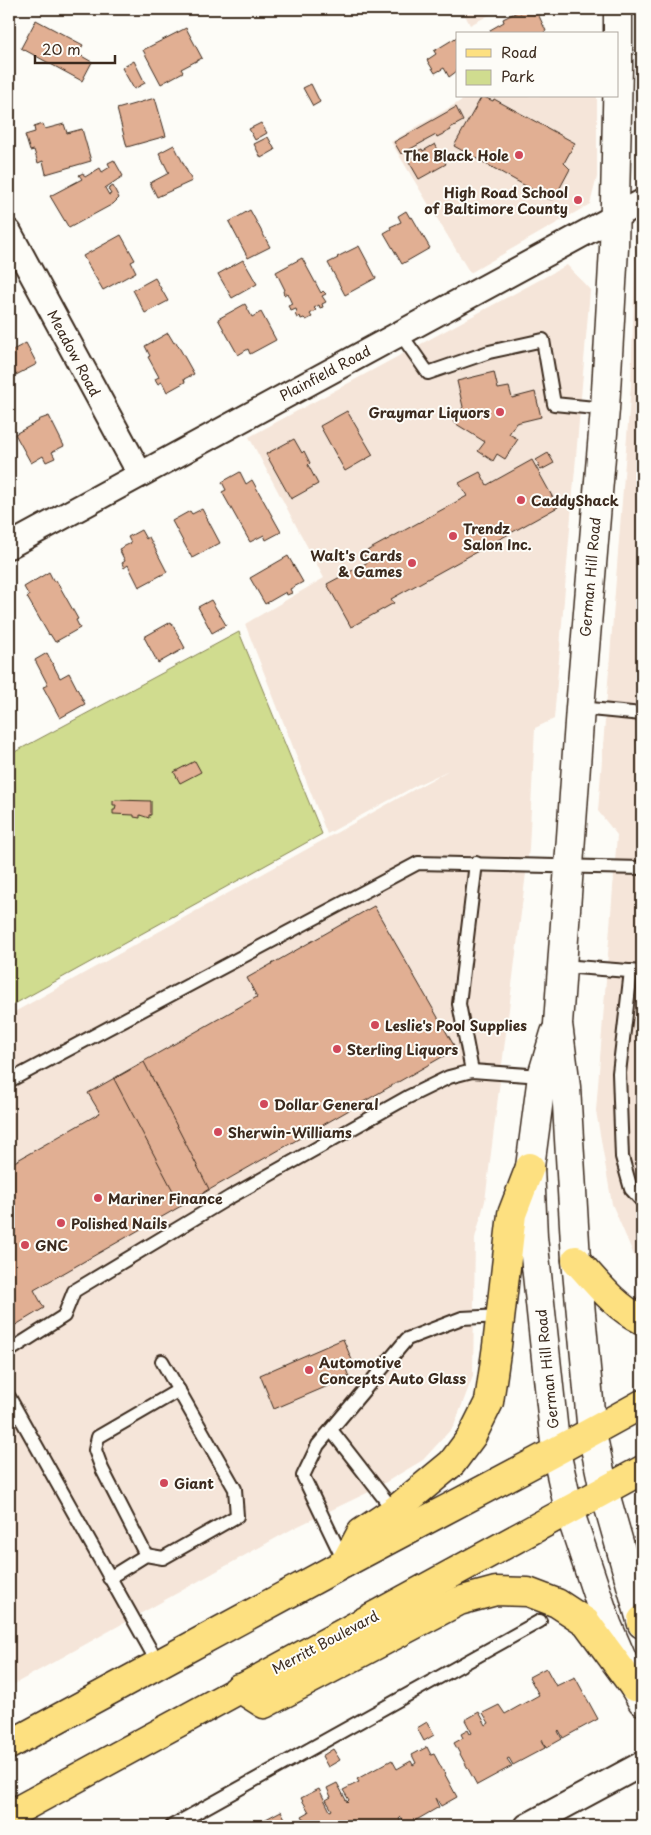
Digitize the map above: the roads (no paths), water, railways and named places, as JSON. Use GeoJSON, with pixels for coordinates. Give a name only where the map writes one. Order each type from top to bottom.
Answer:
{"type":"FeatureCollection","features":[{"type":"Feature","properties":{"kind":"main road"},"geometry":{"type":"LineString","coordinates":[[345,1563],[362,1532],[394,1511],[452,1463],[472,1436],[488,1402],[501,1316],[512,1214],[530,1166]]}},
{"type":"Feature","properties":{"kind":"main road"},"geometry":{"type":"LineString","coordinates":[[576,1260],[627,1313],[642,1320]]}},
{"type":"Feature","properties":{"kind":"main road"},"geometry":{"type":"LineString","coordinates":[[9,1745],[345,1563],[592,1433],[642,1404]]}},
{"type":"Feature","properties":{"kind":"main road","name":"Merritt Boulevard"},"geometry":{"type":"LineString","coordinates":[[9,1815],[642,1470]]}},
{"type":"Feature","properties":{"kind":"main road"},"geometry":{"type":"LineString","coordinates":[[239,1688],[264,1704],[458,1601],[496,1591],[528,1592],[557,1604],[586,1622],[638,1694]]}},
{"type":"Feature","properties":{"kind":"street","name":"German Hill Road"},"geometry":{"type":"LineString","coordinates":[[618,9],[618,32]]}},
{"type":"Feature","properties":{"kind":"street","name":"German Hill Road"},"geometry":{"type":"LineString","coordinates":[[617,98],[616,216],[605,409],[580,708],[558,1024],[567,1097],[576,1260],[592,1433],[604,1490],[642,1622]]}},
{"type":"Feature","properties":{"kind":"street","name":"Plainfield Road"},"geometry":{"type":"LineString","coordinates":[[9,546],[642,202]]}},
{"type":"Feature","properties":{"kind":"street","name":"Meadow Road"},"geometry":{"type":"LineString","coordinates":[[9,232],[140,474]]}},
{"type":"Feature","properties":{"kind":"street","name":"German Hill Road"},"geometry":{"type":"LineString","coordinates":[[558,1024],[542,1076],[530,1166],[533,1237],[556,1452],[569,1510],[607,1624],[638,1694]]}},
{"type":"Feature","properties":{"kind":"street"},"geometry":{"type":"LineString","coordinates":[[527,1826],[642,1764]]}},
{"type":"Feature","properties":{"kind":"lane"},"geometry":{"type":"LineString","coordinates":[[400,333],[428,373],[489,352],[543,340],[554,404],[605,409]]}},
{"type":"Feature","properties":{"kind":"lane"},"geometry":{"type":"LineString","coordinates":[[580,708],[642,714]]}},
{"type":"Feature","properties":{"kind":"lane"},"geometry":{"type":"LineString","coordinates":[[9,1081],[418,863],[642,868]]}},
{"type":"Feature","properties":{"kind":"lane"},"geometry":{"type":"LineString","coordinates":[[472,1071],[459,1004],[476,863]]}},
{"type":"Feature","properties":{"kind":"lane"},"geometry":{"type":"LineString","coordinates":[[562,966],[637,972],[619,1073],[622,1157],[630,1189],[642,1201]]}},
{"type":"Feature","properties":{"kind":"lane"},"geometry":{"type":"LineString","coordinates":[[9,1352],[64,1316],[74,1291],[150,1245],[408,1097],[449,1078],[472,1071],[542,1076]]}},
{"type":"Feature","properties":{"kind":"lane"},"geometry":{"type":"LineString","coordinates":[[345,1563],[303,1476],[318,1445],[408,1339],[462,1318],[501,1316]]}},
{"type":"Feature","properties":{"kind":"lane"},"geometry":{"type":"LineString","coordinates":[[109,1578],[146,1555],[163,1558],[237,1516],[235,1489],[162,1361]]}},
{"type":"Feature","properties":{"kind":"lane"},"geometry":{"type":"LineString","coordinates":[[146,1555],[102,1469],[95,1450],[98,1437],[179,1390]]}},
{"type":"Feature","properties":{"kind":"lane"},"geometry":{"type":"LineString","coordinates":[[9,1397],[159,1665]]}},
{"type":"Feature","properties":{"kind":"lane"},"geometry":{"type":"LineString","coordinates":[[330,1430],[394,1511]]}},
{"type":"Feature","properties":{"kind":"lane"},"geometry":{"type":"LineString","coordinates":[[172,1826],[540,1621]]}},
{"type":"Feature","properties":{"kind":"place","name":"The Black Hole"},"geometry":{"type":"Point","coordinates":[519,155]}},
{"type":"Feature","properties":{"kind":"place","name":"High Road School of Baltimore County"},"geometry":{"type":"Point","coordinates":[578,200]}},
{"type":"Feature","properties":{"kind":"place","name":"Graymar Liquors"},"geometry":{"type":"Point","coordinates":[500,412]}},
{"type":"Feature","properties":{"kind":"place","name":"CaddyShack"},"geometry":{"type":"Point","coordinates":[521,500]}},
{"type":"Feature","properties":{"kind":"place","name":"Trendz Salon Inc."},"geometry":{"type":"Point","coordinates":[453,536]}},
{"type":"Feature","properties":{"kind":"place","name":"Walt's Cards & Games"},"geometry":{"type":"Point","coordinates":[412,563]}},
{"type":"Feature","properties":{"kind":"place","name":"Leslie's Pool Supplies"},"geometry":{"type":"Point","coordinates":[375,1025]}},
{"type":"Feature","properties":{"kind":"place","name":"Sterling Liquors"},"geometry":{"type":"Point","coordinates":[337,1049]}},
{"type":"Feature","properties":{"kind":"place","name":"Dollar General"},"geometry":{"type":"Point","coordinates":[264,1104]}},
{"type":"Feature","properties":{"kind":"place","name":"Sherwin-Williams"},"geometry":{"type":"Point","coordinates":[218,1132]}},
{"type":"Feature","properties":{"kind":"place","name":"Mariner Finance"},"geometry":{"type":"Point","coordinates":[98,1198]}},
{"type":"Feature","properties":{"kind":"place","name":"Polished Nails"},"geometry":{"type":"Point","coordinates":[61,1223]}},
{"type":"Feature","properties":{"kind":"place","name":"GNC"},"geometry":{"type":"Point","coordinates":[25,1245]}},
{"type":"Feature","properties":{"kind":"place","name":"Automotive Concepts Auto Glass"},"geometry":{"type":"Point","coordinates":[309,1370]}},
{"type":"Feature","properties":{"kind":"place","name":"Giant"},"geometry":{"type":"Point","coordinates":[164,1483]}}]}
